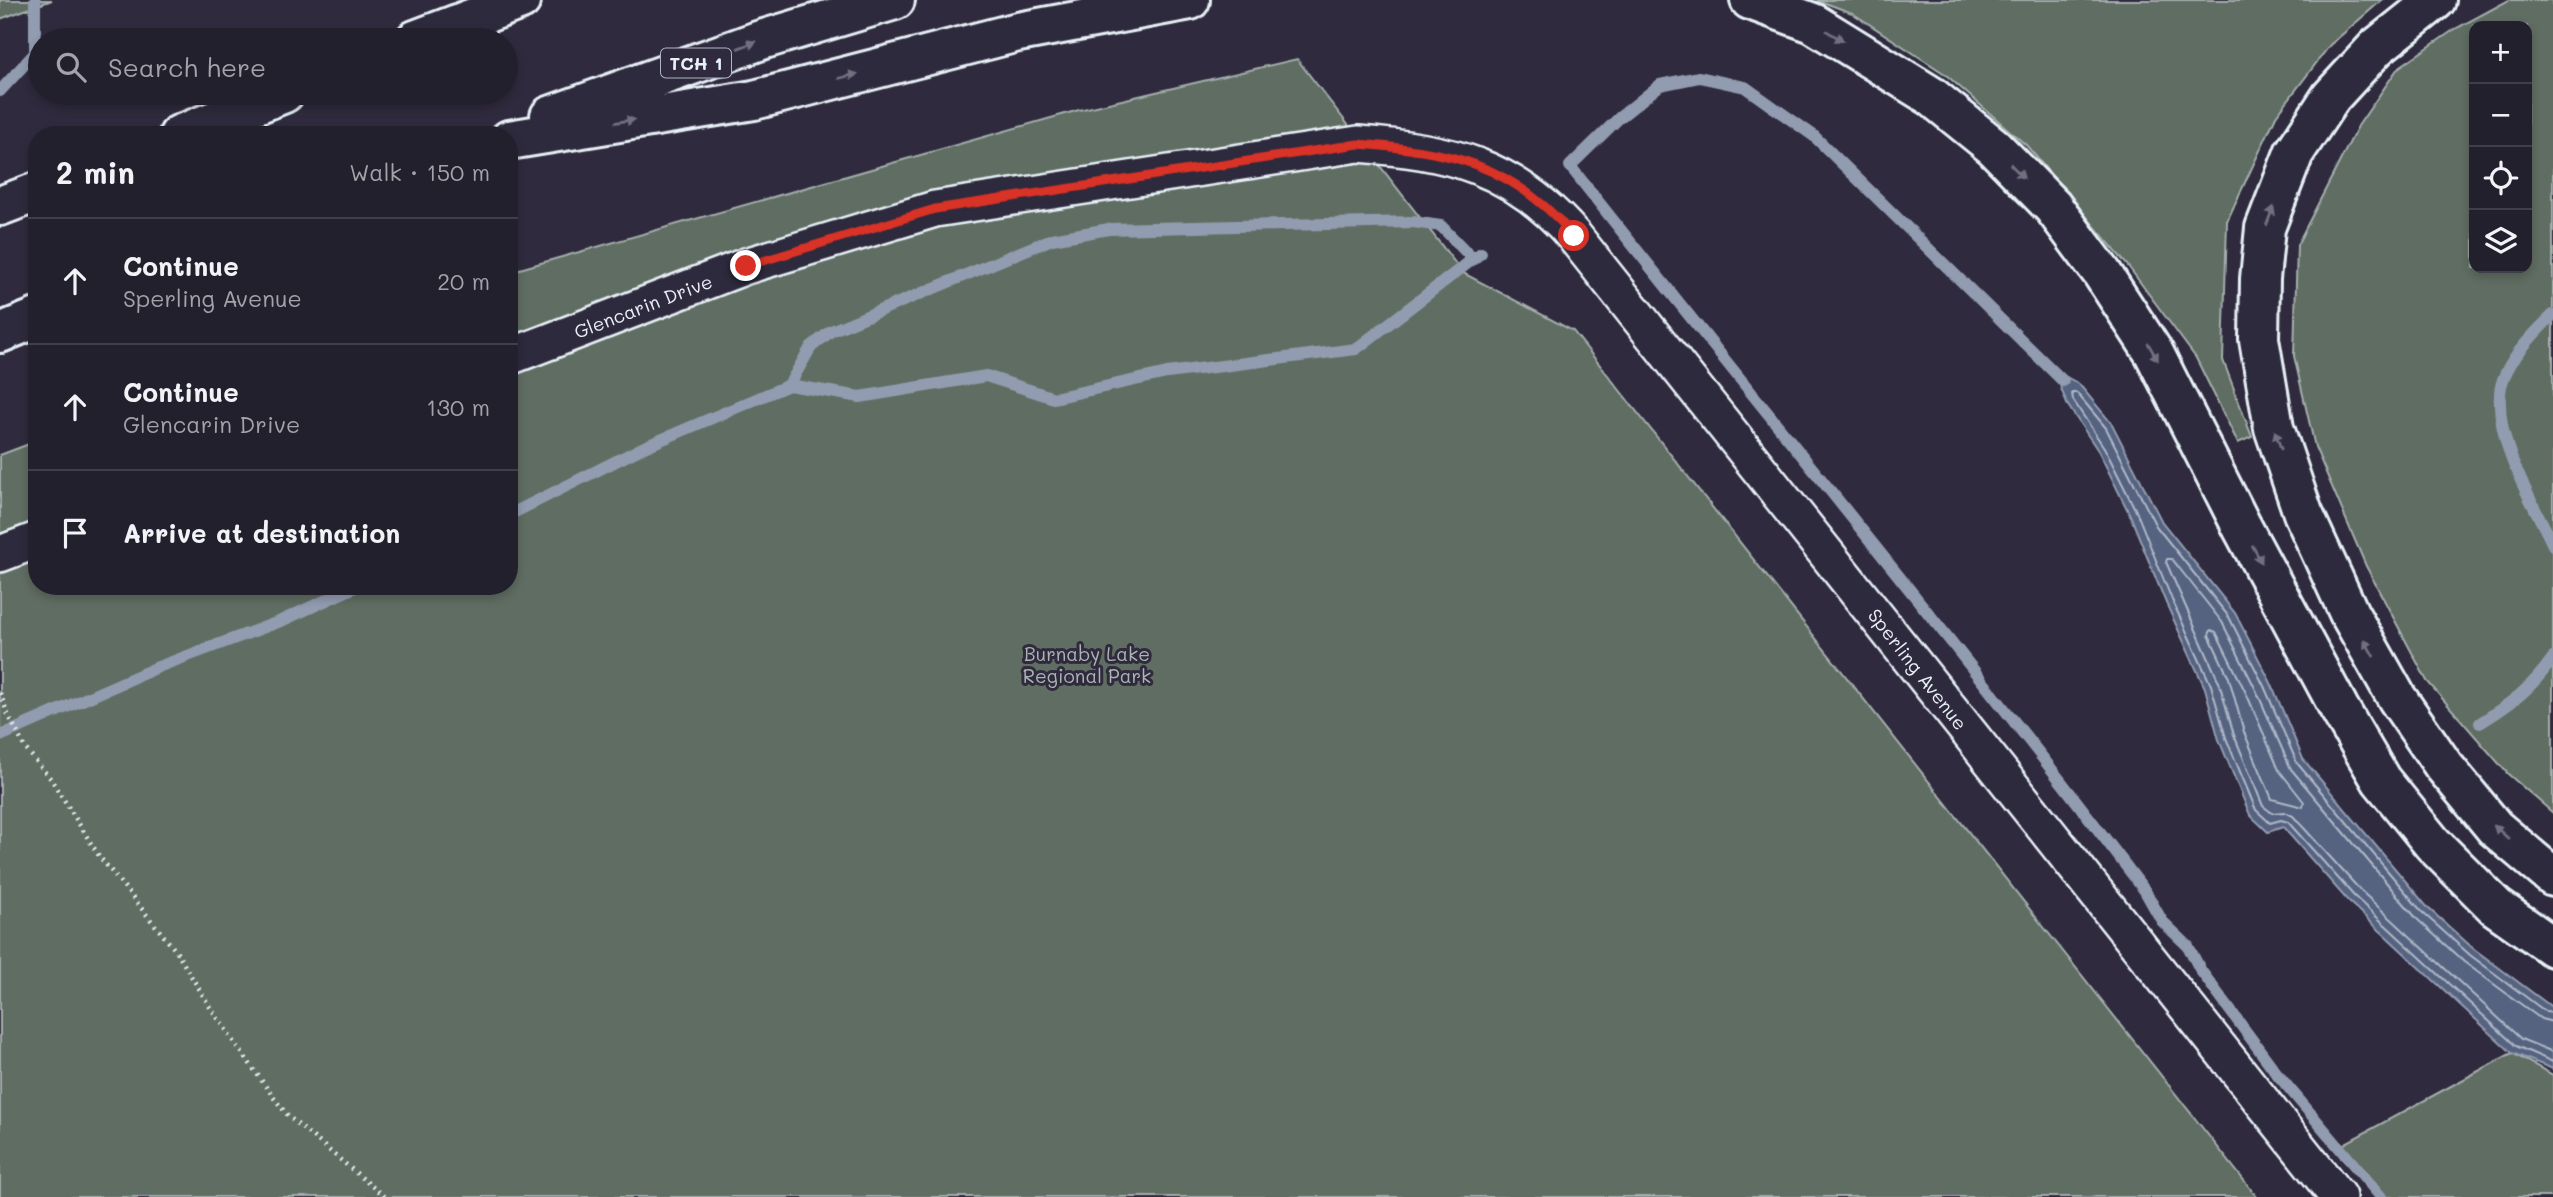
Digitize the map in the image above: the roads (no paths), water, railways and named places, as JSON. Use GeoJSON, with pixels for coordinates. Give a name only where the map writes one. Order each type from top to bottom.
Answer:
{"type":"FeatureCollection","features":[{"type":"Feature","properties":{"kind":"highway"},"geometry":{"type":"LineString","coordinates":[[447,28],[522,0]]}},
{"type":"Feature","properties":{"kind":"highway","name":"TCH 1"},"geometry":{"type":"LineString","coordinates":[[518,128],[761,40],[895,0]]}},
{"type":"Feature","properties":{"kind":"highway"},"geometry":{"type":"LineString","coordinates":[[518,139],[754,100],[1018,33],[1190,0]]}},
{"type":"Feature","properties":{"kind":"highway"},"geometry":{"type":"LineString","coordinates":[[1749,0],[1813,23],[1931,96],[1994,147],[2053,208],[2102,272],[2154,353],[2255,551],[2381,780],[2433,844],[2496,906],[2553,947]]}},
{"type":"Feature","properties":{"kind":"highway"},"geometry":{"type":"LineString","coordinates":[[2436,0],[2377,47],[2331,97],[2294,153],[2265,228],[2260,279],[2259,339],[2274,428],[2303,513],[2349,613],[2397,698],[2443,765],[2495,828],[2553,877]]}},
{"type":"Feature","properties":{"kind":"highway"},"geometry":{"type":"LineString","coordinates":[[202,126],[254,105]]}},
{"type":"Feature","properties":{"kind":"highway"},"geometry":{"type":"LineString","coordinates":[[0,206],[28,195]]}},
{"type":"Feature","properties":{"kind":"highway"},"geometry":{"type":"LineString","coordinates":[[0,333],[28,322]]}},
{"type":"Feature","properties":{"kind":"street","name":"Glencarin Drive"},"geometry":{"type":"LineString","coordinates":[[518,354],[746,266],[935,209],[1358,144],[1414,148],[1477,165]]}},
{"type":"Feature","properties":{"kind":"street","name":"Sperling Avenue"},"geometry":{"type":"LineString","coordinates":[[1477,165],[1508,178],[1529,192],[1553,212],[1574,236],[2338,1197]]}},
{"type":"Feature","properties":{"kind":"street"},"geometry":{"type":"LineString","coordinates":[[0,554],[28,543]]}},
{"type":"Feature","properties":{"kind":"water"},"geometry":{"type":"Polygon","coordinates":[[[2054,370],[2079,384],[2112,424],[2162,522],[2235,613],[2271,683],[2303,759],[2428,908],[2474,949],[2553,1008],[2553,1069],[2512,1053],[2348,901],[2283,827],[2268,832],[2250,815],[2219,740],[2205,688],[2130,515],[2099,452],[2067,404],[2054,370]]]}},
{"type":"Feature","properties":{"kind":"waterway"},"geometry":{"type":"LineString","coordinates":[[35,0],[35,28]]}},
{"type":"Feature","properties":{"kind":"waterway"},"geometry":{"type":"LineString","coordinates":[[0,91],[28,61]]}},
{"type":"Feature","properties":{"kind":"waterway"},"geometry":{"type":"LineString","coordinates":[[2063,381],[1814,136],[1745,87],[1699,77],[1660,85],[1619,118],[1570,166],[2004,708],[2145,891],[2162,921],[2188,946],[2201,971],[2278,1075],[2381,1197]]}},
{"type":"Feature","properties":{"kind":"waterway"},"geometry":{"type":"LineString","coordinates":[[789,385],[811,347],[831,331],[1052,239],[1109,229],[1413,222],[1441,226],[1473,259]]}},
{"type":"Feature","properties":{"kind":"waterway"},"geometry":{"type":"LineString","coordinates":[[518,510],[642,448],[789,385],[860,397],[986,376],[1054,398],[1167,373],[1356,349],[1481,253]]}},
{"type":"Feature","properties":{"kind":"waterway"},"geometry":{"type":"LineString","coordinates":[[2553,315],[2512,361],[2500,394],[2504,434],[2510,453],[2553,545]]}},
{"type":"Feature","properties":{"kind":"waterway"},"geometry":{"type":"LineString","coordinates":[[0,736],[158,667],[281,621],[337,595]]}},
{"type":"Feature","properties":{"kind":"waterway"},"geometry":{"type":"LineString","coordinates":[[2480,723],[2520,695],[2553,658]]}},
{"type":"Feature","properties":{"kind":"park label","name":"Burnaby Lake Regional Park"},"geometry":{"type":"Point","coordinates":[1087,664]}}]}
